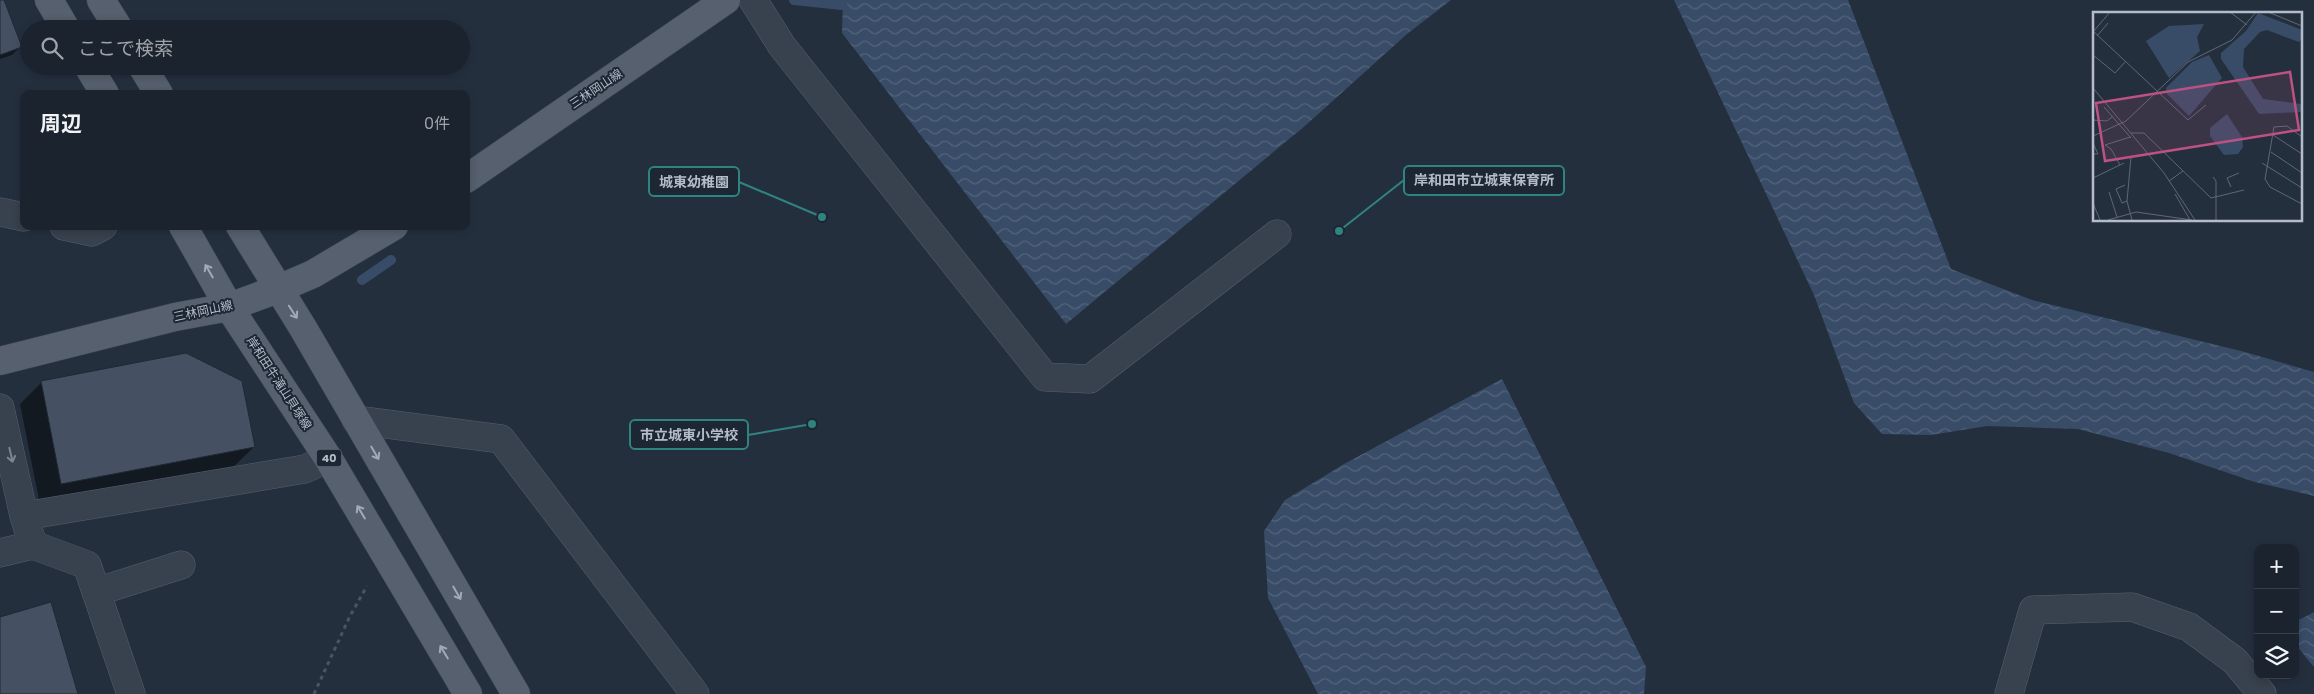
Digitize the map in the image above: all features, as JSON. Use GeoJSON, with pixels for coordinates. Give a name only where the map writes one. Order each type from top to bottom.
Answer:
{"type":"FeatureCollection","features":[{"type":"Feature","properties":{"kind":"main road"},"geometry":{"type":"LineString","coordinates":[[49,0],[61,20]]}},
{"type":"Feature","properties":{"kind":"main road"},"geometry":{"type":"LineString","coordinates":[[101,0],[113,20]]}},
{"type":"Feature","properties":{"kind":"main road","name":"三林岡山線"},"geometry":{"type":"LineString","coordinates":[[470,175],[726,0]]}},
{"type":"Feature","properties":{"kind":"main road"},"geometry":{"type":"LineString","coordinates":[[93,75],[103,90]]}},
{"type":"Feature","properties":{"kind":"main road"},"geometry":{"type":"LineString","coordinates":[[147,75],[157,90]]}},
{"type":"Feature","properties":{"kind":"main road","name":"岸和田牛滝山貝塚線"},"geometry":{"type":"LineString","coordinates":[[184,230],[229,307],[328,458],[468,694]]}},
{"type":"Feature","properties":{"kind":"main road"},"geometry":{"type":"LineString","coordinates":[[242,230],[303,328],[516,694]]}},
{"type":"Feature","properties":{"kind":"main road","name":"三林岡山線"},"geometry":{"type":"LineString","coordinates":[[0,361],[175,317],[229,307],[278,290],[313,274],[387,230]]}},
{"type":"Feature","properties":{"kind":"street"},"geometry":{"type":"LineString","coordinates":[[753,0],[782,46],[1045,377],[1090,379],[1277,234]]}},
{"type":"Feature","properties":{"kind":"street"},"geometry":{"type":"LineString","coordinates":[[0,212],[20,216]]}},
{"type":"Feature","properties":{"kind":"street"},"geometry":{"type":"LineString","coordinates":[[83,230],[92,232],[96,230]]}},
{"type":"Feature","properties":{"kind":"street"},"geometry":{"type":"LineString","coordinates":[[0,408],[24,516],[33,545]]}},
{"type":"Feature","properties":{"kind":"street"},"geometry":{"type":"LineString","coordinates":[[356,420],[501,439],[695,694]]}},
{"type":"Feature","properties":{"kind":"street"},"geometry":{"type":"LineString","coordinates":[[24,516],[305,469],[328,458]]}},
{"type":"Feature","properties":{"kind":"street"},"geometry":{"type":"LineString","coordinates":[[0,553],[33,545],[87,565],[131,694]]}},
{"type":"Feature","properties":{"kind":"street"},"geometry":{"type":"LineString","coordinates":[[96,592],[181,565]]}},
{"type":"Feature","properties":{"kind":"street"},"geometry":{"type":"LineString","coordinates":[[2009,694],[2033,610],[2132,607],[2189,627],[2235,661],[2262,694]]}},
{"type":"Feature","properties":{"kind":"path"},"geometry":{"type":"LineString","coordinates":[[314,694],[350,616],[369,583]]}},
{"type":"Feature","properties":{"kind":"water"},"geometry":{"type":"Polygon","coordinates":[[[843,0],[1451,0],[1407,34],[1306,125],[1066,324],[842,33],[843,0]]]}},
{"type":"Feature","properties":{"kind":"water"},"geometry":{"type":"Polygon","coordinates":[[[1674,0],[1848,0],[1951,269],[2032,300],[2245,352],[2314,372],[2314,496],[2255,482],[2169,453],[2078,429],[1987,426],[1931,435],[1882,434],[1854,403],[1814,295],[1674,0]]]}},
{"type":"Feature","properties":{"kind":"water"},"geometry":{"type":"Polygon","coordinates":[[[1502,379],[1646,667],[1644,694],[1318,694],[1268,598],[1264,531],[1285,500],[1344,464],[1502,379]]]}},
{"type":"Feature","properties":{"kind":"water"},"geometry":{"type":"Polygon","coordinates":[[[2314,612],[2314,667],[2299,649],[2299,620],[2314,612]]]}},
{"type":"Feature","properties":{"kind":"building"},"geometry":{"type":"Polygon","coordinates":[[[0,0],[4,0],[20,42],[20,48],[0,55],[0,0]]]}},
{"type":"Feature","properties":{"kind":"building"},"geometry":{"type":"Polygon","coordinates":[[[186,353],[242,381],[255,447],[61,484],[41,381],[186,353]]]}},
{"type":"Feature","properties":{"kind":"building"},"geometry":{"type":"Polygon","coordinates":[[[51,602],[78,694],[0,694],[0,617],[51,602]]]}},
{"type":"Feature","properties":{"kind":"waterway"},"geometry":{"type":"LineString","coordinates":[[794,0],[842,5]]}},
{"type":"Feature","properties":{"kind":"waterway"},"geometry":{"type":"LineString","coordinates":[[362,280],[391,260]]}},
{"type":"Feature","properties":{"kind":"place","name":"城東幼稚園"},"geometry":{"type":"Point","coordinates":[822,217]}},
{"type":"Feature","properties":{"kind":"place","name":"岸和田市立城東保育所"},"geometry":{"type":"Point","coordinates":[1339,231]}},
{"type":"Feature","properties":{"kind":"place","name":"市立城東小学校"},"geometry":{"type":"Point","coordinates":[812,424]}}]}
